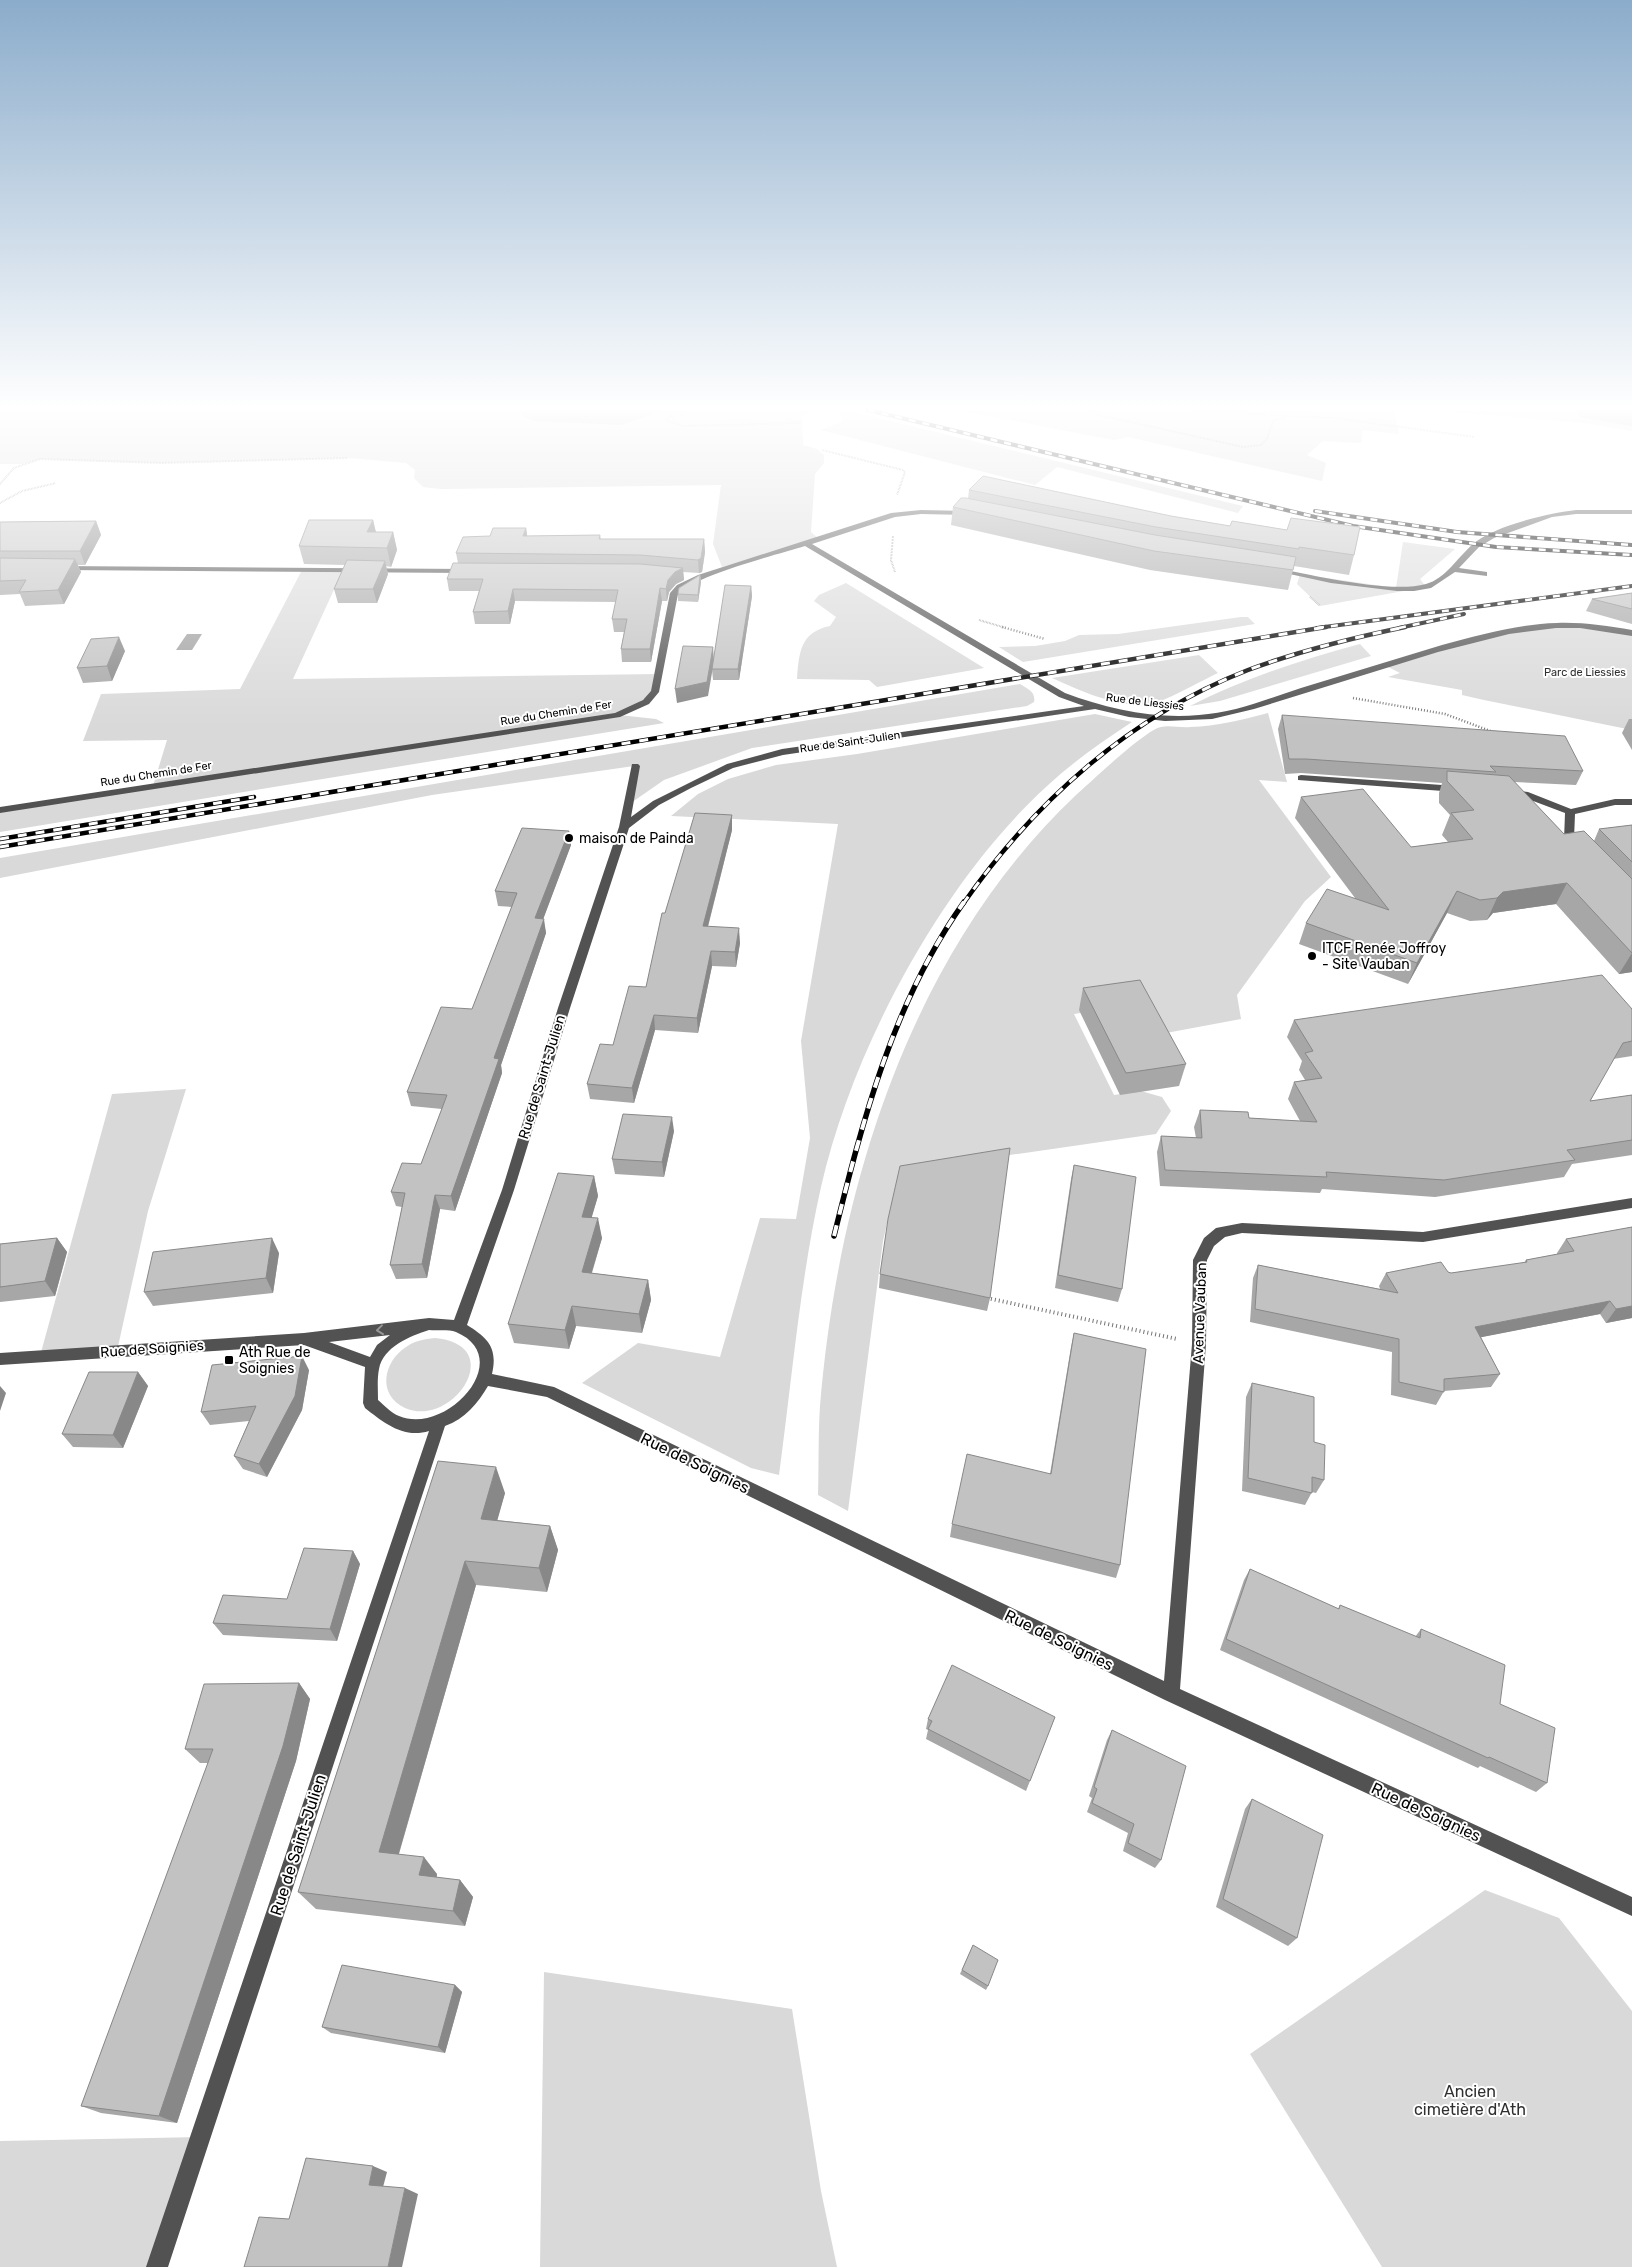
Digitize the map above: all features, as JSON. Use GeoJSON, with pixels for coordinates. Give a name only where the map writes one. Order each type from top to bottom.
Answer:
{"type":"FeatureCollection","features":[{"type":"Feature","properties":{"kind":"street","name":"Rue du Chemin de Fer"},"geometry":{"type":"LineString","coordinates":[[0,810],[629,712],[646,702],[658,687],[674,593],[680,587],[701,578],[891,516]]}},
{"type":"Feature","properties":{"kind":"street"},"geometry":{"type":"LineString","coordinates":[[1270,570],[1378,586],[1415,588],[1436,584],[1476,545],[1491,536],[1549,516]]}},
{"type":"Feature","properties":{"kind":"street","name":"Rue de Liessies"},"geometry":{"type":"LineString","coordinates":[[805,543],[1047,688],[1093,707],[1179,719],[1209,717],[1249,708],[1384,665],[1502,631],[1531,626],[1577,625],[1632,633]]}},
{"type":"Feature","properties":{"kind":"street"},"geometry":{"type":"LineString","coordinates":[[54,568],[472,571]]}},
{"type":"Feature","properties":{"kind":"street"},"geometry":{"type":"LineString","coordinates":[[1453,569],[1484,574]]}},
{"type":"Feature","properties":{"kind":"street"},"geometry":{"type":"LineString","coordinates":[[683,576],[701,578]]}},
{"type":"Feature","properties":{"kind":"street","name":"Rue de Saint-Julien"},"geometry":{"type":"LineString","coordinates":[[624,827],[656,803],[730,766],[782,752],[1093,707]]}},
{"type":"Feature","properties":{"kind":"street","name":"Rue de Saint-Julien"},"geometry":{"type":"LineString","coordinates":[[459,1327],[508,1190],[573,980],[624,827],[635,766]]}},
{"type":"Feature","properties":{"kind":"street"},"geometry":{"type":"LineString","coordinates":[[1301,778],[1468,790]]}},
{"type":"Feature","properties":{"kind":"street"},"geometry":{"type":"LineString","coordinates":[[1498,792],[1525,794],[1570,812],[1615,802],[1632,802]]}},
{"type":"Feature","properties":{"kind":"street"},"geometry":{"type":"LineString","coordinates":[[1570,812],[1569,840],[1583,854]]}},
{"type":"Feature","properties":{"kind":"street","name":"Avenue Vauban"},"geometry":{"type":"LineString","coordinates":[[1171,1694],[1199,1344],[1200,1260],[1209,1242],[1221,1232],[1242,1228],[1423,1237],[1632,1203]]}},
{"type":"Feature","properties":{"kind":"street"},"geometry":{"type":"LineString","coordinates":[[429,1324],[459,1327],[473,1335],[483,1347],[488,1362],[486,1379],[469,1405],[455,1416],[438,1423],[418,1426],[398,1424],[381,1416],[370,1403],[373,1364],[388,1344],[406,1331],[429,1324]]}},
{"type":"Feature","properties":{"kind":"street","name":"Rue de Soignies"},"geometry":{"type":"LineString","coordinates":[[0,1359],[304,1339],[429,1324]]}},
{"type":"Feature","properties":{"kind":"street","name":"Rue de Soignies"},"geometry":{"type":"LineString","coordinates":[[304,1339],[373,1364]]}},
{"type":"Feature","properties":{"kind":"street","name":"Rue de Soignies"},"geometry":{"type":"LineString","coordinates":[[486,1379],[549,1391],[1171,1694],[1632,1907]]}},
{"type":"Feature","properties":{"kind":"street","name":"Rue de Saint-Julien"},"geometry":{"type":"LineString","coordinates":[[157,2267],[438,1423]]}},
{"type":"Feature","properties":{"kind":"path"},"geometry":{"type":"LineString","coordinates":[[894,516],[891,560],[895,572],[900,578]]}},
{"type":"Feature","properties":{"kind":"path"},"geometry":{"type":"LineString","coordinates":[[970,618],[1045,639]]}},
{"type":"Feature","properties":{"kind":"path"},"geometry":{"type":"LineString","coordinates":[[1352,697],[1445,714],[1499,734]]}},
{"type":"Feature","properties":{"kind":"path"},"geometry":{"type":"LineString","coordinates":[[977,1296],[1199,1344]]}},
{"type":"Feature","properties":{"kind":"green space"},"geometry":{"type":"Polygon","coordinates":[[[717,516],[812,516],[811,532],[819,539],[722,567],[713,544],[717,516]]]}},
{"type":"Feature","properties":{"kind":"green space"},"geometry":{"type":"Polygon","coordinates":[[[1403,542],[1455,549],[1420,579],[1426,587],[1320,606],[1297,584],[1300,574],[1396,588],[1403,542]]]}},
{"type":"Feature","properties":{"kind":"green space"},"geometry":{"type":"Polygon","coordinates":[[[302,570],[343,570],[293,679],[660,674],[655,692],[619,715],[656,719],[664,723],[0,832],[0,810],[153,786],[167,740],[83,741],[101,694],[240,689],[302,570]]]}},
{"type":"Feature","properties":{"kind":"green space"},"geometry":{"type":"Polygon","coordinates":[[[846,583],[984,668],[877,687],[869,680],[797,679],[800,652],[803,645],[812,633],[830,626],[836,617],[814,601],[819,595],[846,583]]]}},
{"type":"Feature","properties":{"kind":"green space"},"geometry":{"type":"Polygon","coordinates":[[[1248,617],[1255,624],[1023,662],[999,647],[1035,646],[1065,641],[1079,635],[1118,634],[1248,617]]]}},
{"type":"Feature","properties":{"kind":"green space","name":"Parc de Liessies"},"geometry":{"type":"Polygon","coordinates":[[[1550,625],[1632,633],[1632,730],[1462,695],[1462,690],[1388,677],[1400,673],[1384,665],[1502,631],[1550,625]]]}},
{"type":"Feature","properties":{"kind":"green space"},"geometry":{"type":"Polygon","coordinates":[[[1360,644],[1371,656],[1220,701],[1190,706],[1274,670],[1360,644]]]}},
{"type":"Feature","properties":{"kind":"green space"},"geometry":{"type":"Polygon","coordinates":[[[1199,655],[1218,673],[1148,705],[1111,701],[1052,678],[1199,655]]]}},
{"type":"Feature","properties":{"kind":"green space"},"geometry":{"type":"Polygon","coordinates":[[[1020,684],[1031,691],[1034,696],[1034,702],[1027,706],[752,748],[664,780],[628,805],[634,766],[432,795],[0,878],[0,858],[1020,684]]]}},
{"type":"Feature","properties":{"kind":"green space"},"geometry":{"type":"Polygon","coordinates":[[[1268,713],[1287,782],[1259,780],[1331,877],[1305,901],[1237,995],[1241,1019],[1150,1036],[1133,1005],[1074,1014],[1114,1095],[1141,1091],[1162,1097],[1171,1111],[1156,1134],[899,1171],[883,1241],[848,1511],[818,1495],[820,1406],[829,1323],[845,1240],[866,1157],[893,1076],[928,998],[969,925],[1019,857],[1076,795],[1143,737],[1161,727],[1210,725],[1268,713]]]}},
{"type":"Feature","properties":{"kind":"green space"},"geometry":{"type":"Polygon","coordinates":[[[1095,714],[1132,722],[1087,753],[1046,787],[1007,826],[971,871],[937,920],[906,972],[878,1026],[854,1080],[835,1134],[821,1187],[807,1258],[779,1475],[751,1468],[582,1383],[638,1343],[720,1357],[760,1218],[796,1219],[810,1138],[801,1041],[838,824],[671,816],[698,794],[728,779],[776,765],[857,754],[1095,714]]]}},
{"type":"Feature","properties":{"kind":"green space"},"geometry":{"type":"Polygon","coordinates":[[[186,1089],[148,1211],[117,1351],[40,1356],[112,1094],[186,1089]]]}},
{"type":"Feature","properties":{"kind":"green space"},"geometry":{"type":"Polygon","coordinates":[[[435,1338],[457,1344],[468,1355],[471,1369],[466,1384],[455,1397],[440,1407],[423,1411],[405,1408],[390,1395],[386,1378],[388,1369],[398,1353],[412,1343],[435,1338]]]}},
{"type":"Feature","properties":{"kind":"green space","name":"Ancien cimetière d'Ath"},"geometry":{"type":"Polygon","coordinates":[[[1485,1890],[1559,1918],[1632,2011],[1632,2267],[1382,2267],[1250,2054],[1485,1890]]]}},
{"type":"Feature","properties":{"kind":"green space"},"geometry":{"type":"Polygon","coordinates":[[[544,1972],[792,2009],[821,2191],[837,2267],[540,2267],[544,1972]]]}},
{"type":"Feature","properties":{"kind":"green space"},"geometry":{"type":"Polygon","coordinates":[[[202,2137],[157,2267],[0,2267],[0,2141],[202,2137]]]}},
{"type":"Feature","properties":{"kind":"shaded area"},"geometry":{"type":"Polygon","coordinates":[[[187,634],[202,634],[192,650],[176,650],[187,634]]]}},
{"type":"Feature","properties":{"kind":"building"},"geometry":{"type":"Polygon","coordinates":[[[993,516],[1057,516],[1155,535],[1296,557],[1293,570],[1154,551],[993,516]]]}},
{"type":"Feature","properties":{"kind":"building"},"geometry":{"type":"Polygon","coordinates":[[[1099,516],[1170,516],[1230,526],[1232,521],[1287,530],[1291,518],[1360,527],[1354,555],[1299,547],[1299,549],[1156,527],[1099,516]]]}},
{"type":"Feature","properties":{"kind":"building"},"geometry":{"type":"Polygon","coordinates":[[[309,520],[373,520],[367,532],[393,532],[387,548],[299,546],[309,520]]]}},
{"type":"Feature","properties":{"kind":"building"},"geometry":{"type":"Polygon","coordinates":[[[96,521],[80,551],[0,551],[0,522],[96,521]]]}},
{"type":"Feature","properties":{"kind":"building"},"geometry":{"type":"Polygon","coordinates":[[[493,528],[526,528],[523,536],[600,535],[599,539],[704,539],[701,558],[698,560],[640,555],[456,553],[463,537],[490,536],[493,528]]]}},
{"type":"Feature","properties":{"kind":"building"},"geometry":{"type":"Polygon","coordinates":[[[0,558],[75,559],[58,590],[19,592],[26,580],[0,581],[0,558]]]}},
{"type":"Feature","properties":{"kind":"building"},"geometry":{"type":"Polygon","coordinates":[[[347,560],[385,561],[373,589],[334,589],[347,560]]]}},
{"type":"Feature","properties":{"kind":"building"},"geometry":{"type":"Polygon","coordinates":[[[453,563],[640,564],[683,568],[675,572],[668,580],[666,589],[660,588],[650,649],[621,649],[627,619],[612,619],[618,590],[513,589],[508,611],[473,612],[483,579],[447,579],[453,563]]]}},
{"type":"Feature","properties":{"kind":"building"},"geometry":{"type":"Polygon","coordinates":[[[700,575],[698,595],[678,594],[679,588],[700,575]]]}},
{"type":"Feature","properties":{"kind":"building"},"geometry":{"type":"Polygon","coordinates":[[[725,585],[751,586],[738,669],[712,669],[725,585]]]}},
{"type":"Feature","properties":{"kind":"building"},"geometry":{"type":"Polygon","coordinates":[[[1632,593],[1632,609],[1592,599],[1632,593]]]}},
{"type":"Feature","properties":{"kind":"building"},"geometry":{"type":"Polygon","coordinates":[[[119,637],[107,666],[77,668],[91,639],[119,637]]]}},
{"type":"Feature","properties":{"kind":"building"},"geometry":{"type":"Polygon","coordinates":[[[683,646],[713,647],[707,682],[675,689],[683,646]]]}},
{"type":"Feature","properties":{"kind":"building"},"geometry":{"type":"Polygon","coordinates":[[[1282,715],[1565,736],[1583,771],[1490,766],[1496,772],[1289,759],[1282,715]]]}},
{"type":"Feature","properties":{"kind":"building"},"geometry":{"type":"Polygon","coordinates":[[[1447,771],[1509,776],[1564,834],[1584,831],[1632,879],[1632,953],[1567,883],[1503,892],[1497,898],[1480,900],[1457,891],[1417,963],[1306,923],[1327,889],[1389,910],[1301,797],[1363,789],[1411,847],[1473,839],[1451,813],[1474,810],[1447,781],[1447,771]]]}},
{"type":"Feature","properties":{"kind":"building"},"geometry":{"type":"Polygon","coordinates":[[[695,813],[732,815],[703,926],[739,928],[735,952],[711,951],[697,1018],[654,1015],[632,1088],[587,1084],[600,1044],[613,1045],[629,986],[646,987],[662,913],[665,913],[695,813]]]}},
{"type":"Feature","properties":{"kind":"building"},"geometry":{"type":"Polygon","coordinates":[[[1632,825],[1632,862],[1599,829],[1632,825]]]}},
{"type":"Feature","properties":{"kind":"building"},"geometry":{"type":"Polygon","coordinates":[[[522,828],[569,831],[535,918],[544,919],[494,1058],[499,1059],[451,1196],[435,1195],[422,1264],[390,1265],[405,1193],[391,1192],[402,1163],[421,1164],[447,1095],[407,1092],[441,1007],[472,1009],[517,893],[495,891],[522,828]]]}},
{"type":"Feature","properties":{"kind":"building"},"geometry":{"type":"Polygon","coordinates":[[[1602,975],[1632,1009],[1632,1041],[1623,1043],[1590,1101],[1632,1095],[1632,1140],[1567,1150],[1575,1160],[1444,1180],[1326,1172],[1327,1177],[1165,1170],[1161,1136],[1202,1138],[1200,1110],[1248,1112],[1249,1118],[1317,1122],[1294,1082],[1322,1078],[1305,1053],[1313,1051],[1294,1020],[1602,975]]]}},
{"type":"Feature","properties":{"kind":"building"},"geometry":{"type":"Polygon","coordinates":[[[1140,980],[1186,1064],[1126,1073],[1083,988],[1140,980]]]}},
{"type":"Feature","properties":{"kind":"building"},"geometry":{"type":"Polygon","coordinates":[[[623,1114],[672,1117],[662,1162],[612,1159],[623,1114]]]}},
{"type":"Feature","properties":{"kind":"building"},"geometry":{"type":"Polygon","coordinates":[[[1010,1148],[990,1298],[880,1274],[888,1219],[900,1166],[1010,1148]]]}},
{"type":"Feature","properties":{"kind":"building"},"geometry":{"type":"Polygon","coordinates":[[[1074,1165],[1136,1177],[1122,1289],[1058,1275],[1074,1165]]]}},
{"type":"Feature","properties":{"kind":"building"},"geometry":{"type":"Polygon","coordinates":[[[558,1173],[594,1176],[582,1217],[598,1218],[582,1272],[648,1280],[639,1314],[572,1306],[565,1330],[508,1324],[558,1173]]]}},
{"type":"Feature","properties":{"kind":"building"},"geometry":{"type":"Polygon","coordinates":[[[1632,1227],[1632,1306],[1616,1309],[1610,1301],[1475,1327],[1500,1374],[1444,1379],[1444,1392],[1399,1382],[1399,1339],[1255,1309],[1258,1265],[1398,1293],[1386,1273],[1441,1262],[1448,1272],[1451,1273],[1527,1262],[1526,1260],[1574,1251],[1566,1239],[1632,1227]]]}},
{"type":"Feature","properties":{"kind":"building"},"geometry":{"type":"Polygon","coordinates":[[[57,1238],[45,1281],[0,1287],[0,1244],[57,1238]]]}},
{"type":"Feature","properties":{"kind":"building"},"geometry":{"type":"Polygon","coordinates":[[[272,1238],[266,1278],[144,1292],[153,1252],[272,1238]]]}},
{"type":"Feature","properties":{"kind":"building"},"geometry":{"type":"Polygon","coordinates":[[[1074,1333],[1146,1349],[1120,1565],[952,1524],[967,1454],[1051,1474],[1074,1333]]]}},
{"type":"Feature","properties":{"kind":"building"},"geometry":{"type":"Polygon","coordinates":[[[302,1356],[295,1396],[259,1464],[234,1456],[256,1406],[201,1412],[212,1365],[302,1356]]]}},
{"type":"Feature","properties":{"kind":"building"},"geometry":{"type":"Polygon","coordinates":[[[89,1372],[138,1372],[113,1435],[62,1434],[89,1372]]]}},
{"type":"Feature","properties":{"kind":"building"},"geometry":{"type":"Polygon","coordinates":[[[1252,1383],[1314,1397],[1314,1442],[1325,1445],[1324,1480],[1312,1477],[1312,1493],[1248,1478],[1252,1383]]]}},
{"type":"Feature","properties":{"kind":"building"},"geometry":{"type":"Polygon","coordinates":[[[438,1461],[496,1467],[481,1519],[550,1526],[539,1568],[465,1561],[379,1852],[424,1857],[419,1875],[460,1880],[453,1911],[298,1892],[438,1461]]]}},
{"type":"Feature","properties":{"kind":"building"},"geometry":{"type":"Polygon","coordinates":[[[304,1548],[353,1551],[330,1629],[213,1623],[223,1595],[287,1599],[304,1548]]]}},
{"type":"Feature","properties":{"kind":"building"},"geometry":{"type":"Polygon","coordinates":[[[1250,1569],[1339,1609],[1340,1605],[1420,1638],[1421,1629],[1505,1665],[1500,1704],[1555,1728],[1547,1783],[1226,1639],[1250,1569]]]}},
{"type":"Feature","properties":{"kind":"building"},"geometry":{"type":"Polygon","coordinates":[[[952,1665],[1055,1717],[1030,1781],[928,1729],[932,1721],[928,1719],[952,1665]]]}},
{"type":"Feature","properties":{"kind":"building"},"geometry":{"type":"Polygon","coordinates":[[[299,1683],[283,1746],[159,2116],[81,2106],[213,1749],[185,1749],[204,1684],[299,1683]]]}},
{"type":"Feature","properties":{"kind":"building"},"geometry":{"type":"Polygon","coordinates":[[[1112,1730],[1186,1766],[1161,1860],[1128,1843],[1134,1824],[1092,1803],[1097,1789],[1094,1787],[1112,1730]]]}},
{"type":"Feature","properties":{"kind":"building"},"geometry":{"type":"Polygon","coordinates":[[[1252,1799],[1323,1835],[1297,1938],[1223,1899],[1252,1799]]]}},
{"type":"Feature","properties":{"kind":"building"},"geometry":{"type":"Polygon","coordinates":[[[973,1945],[998,1960],[988,1986],[962,1970],[973,1945]]]}},
{"type":"Feature","properties":{"kind":"building"},"geometry":{"type":"Polygon","coordinates":[[[342,1965],[455,1985],[438,2047],[322,2027],[342,1965]]]}},
{"type":"Feature","properties":{"kind":"building"},"geometry":{"type":"Polygon","coordinates":[[[306,2158],[373,2166],[369,2185],[405,2188],[388,2267],[244,2267],[259,2217],[289,2219],[306,2158]]]}},
{"type":"Feature","properties":{"kind":"railway"},"geometry":{"type":"LineString","coordinates":[[1310,516],[1353,526],[1496,547],[1632,555]]}},
{"type":"Feature","properties":{"kind":"railway"},"geometry":{"type":"LineString","coordinates":[[1347,516],[1457,532],[1632,545]]}},
{"type":"Feature","properties":{"kind":"railway"},"geometry":{"type":"LineString","coordinates":[[1317,628],[1632,586]]}},
{"type":"Feature","properties":{"kind":"railway"},"geometry":{"type":"LineString","coordinates":[[1399,628],[1464,614]]}},
{"type":"Feature","properties":{"kind":"railway"},"geometry":{"type":"LineString","coordinates":[[0,847],[1326,627]]}},
{"type":"Feature","properties":{"kind":"railway"},"geometry":{"type":"LineString","coordinates":[[963,904],[1021,830],[1054,797],[1088,766],[1125,737],[1164,711],[1205,689],[1267,663],[1326,646],[1405,627]]}},
{"type":"Feature","properties":{"kind":"railway"},"geometry":{"type":"LineString","coordinates":[[0,839],[254,797]]}},
{"type":"Feature","properties":{"kind":"railway"},"geometry":{"type":"LineString","coordinates":[[834,1236],[869,1105],[899,1021],[939,940],[964,902]]}},
{"type":"Feature","properties":{"kind":"place","name":"maison de Painda"},"geometry":{"type":"Point","coordinates":[569,838]}},
{"type":"Feature","properties":{"kind":"place","name":"ITCF Renée Joffroy - Site Vauban"},"geometry":{"type":"Point","coordinates":[1312,956]}},
{"type":"Feature","properties":{"kind":"place","name":"Ath Rue de Soignies"},"geometry":{"type":"Point","coordinates":[229,1360]}}]}
